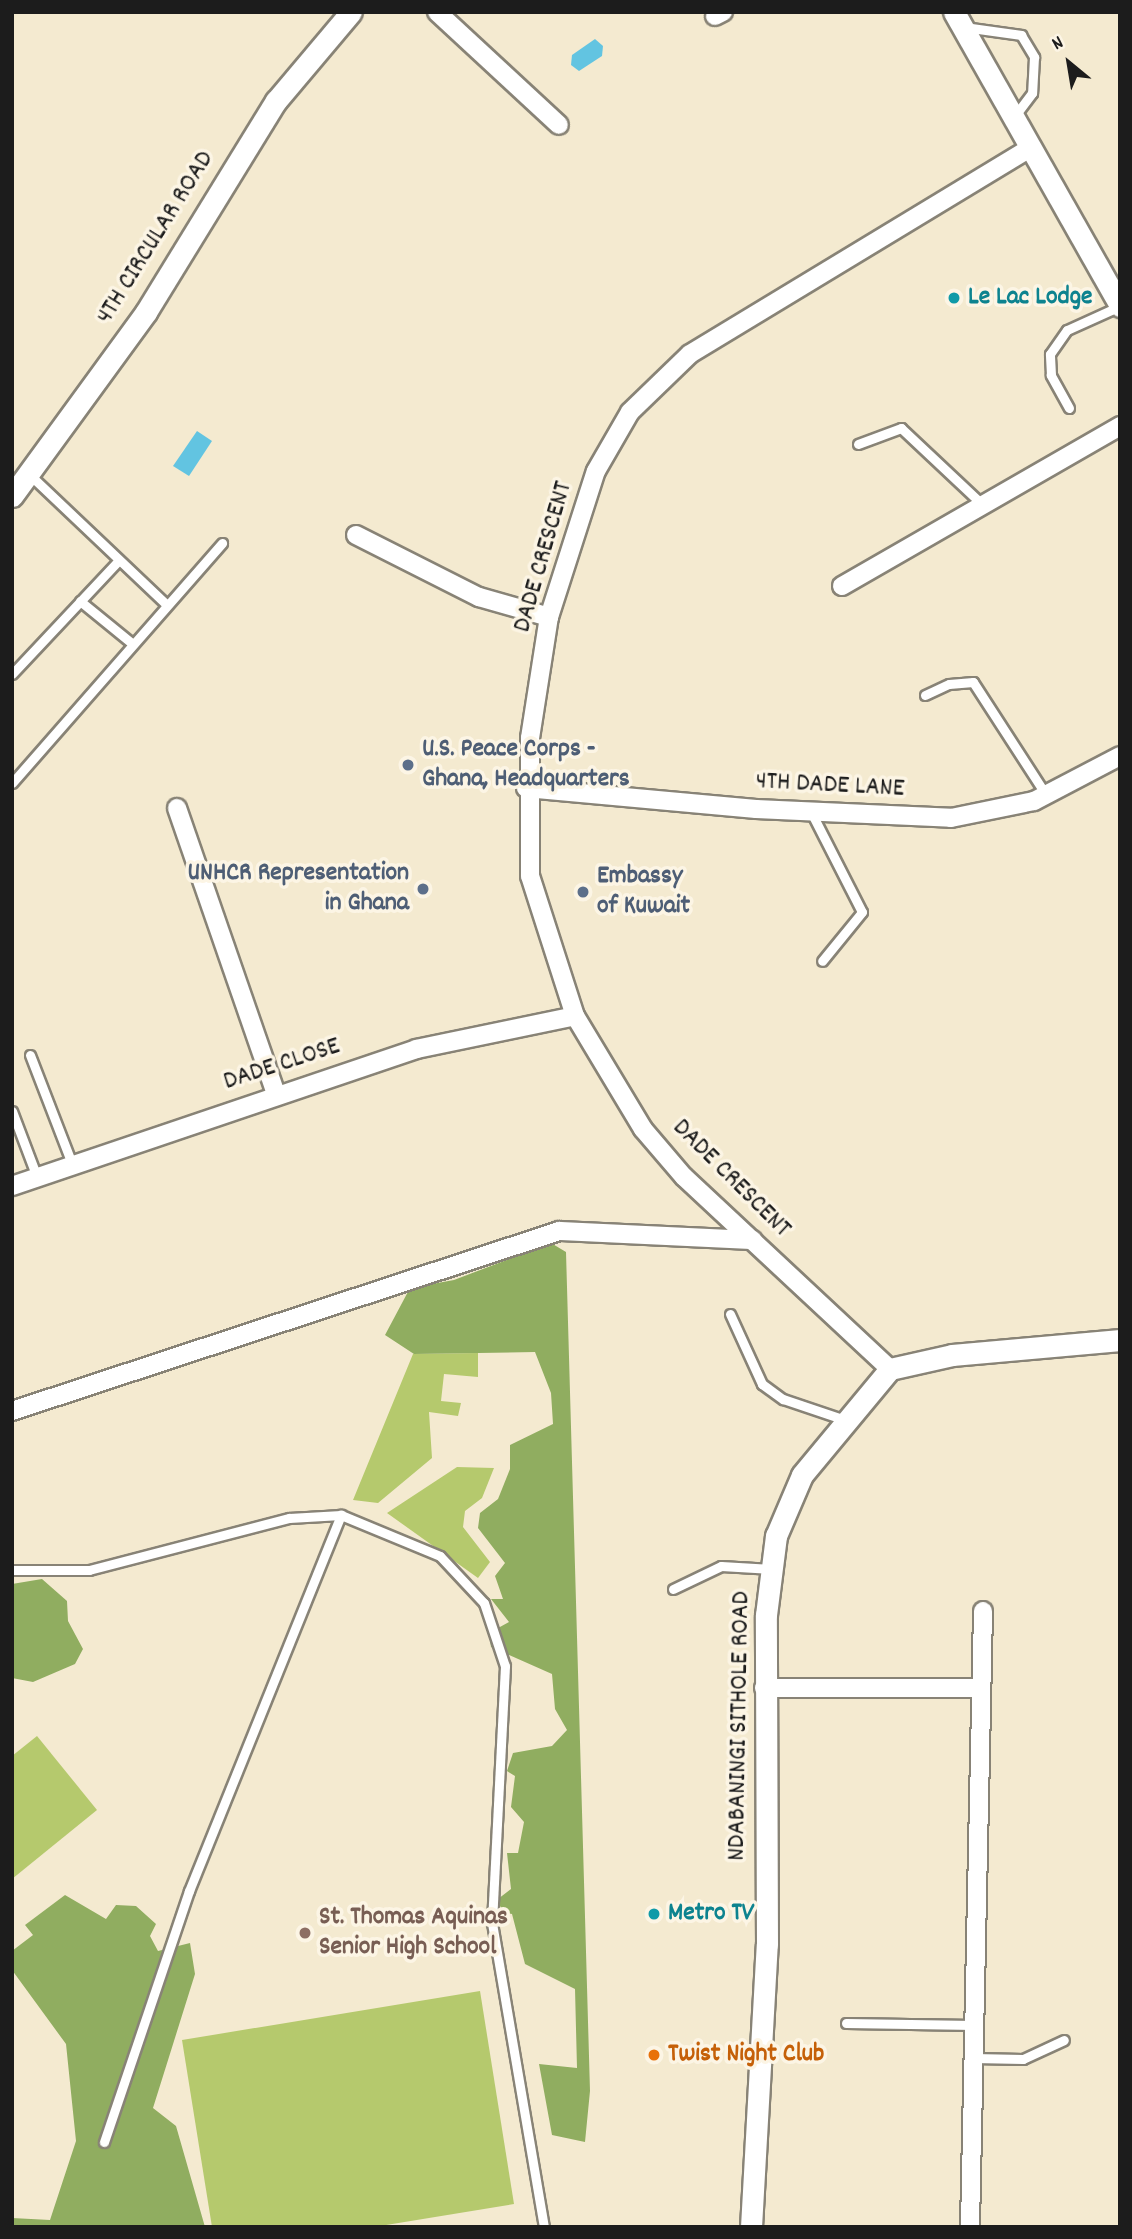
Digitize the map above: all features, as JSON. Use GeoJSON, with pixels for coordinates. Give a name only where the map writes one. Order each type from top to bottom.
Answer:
{"type":"FeatureCollection","features":[{"type":"Feature","properties":{"kind":"street","name":"4TH CIRCULAR ROAD"},"geometry":{"type":"LineString","coordinates":[[12,496],[30,475],[146,312],[276,101],[351,12]]}},
{"type":"Feature","properties":{"kind":"street"},"geometry":{"type":"LineString","coordinates":[[438,12],[559,125]]}},
{"type":"Feature","properties":{"kind":"street"},"geometry":{"type":"LineString","coordinates":[[958,20],[1118,297]]}},
{"type":"Feature","properties":{"kind":"street","name":"DADE CRESCENT"},"geometry":{"type":"LineString","coordinates":[[890,1369],[684,1177],[643,1129],[575,1016],[530,876],[526,788],[549,617],[596,471],[630,412],[690,354],[775,298],[1030,148]]}},
{"type":"Feature","properties":{"kind":"street"},"geometry":{"type":"LineString","coordinates":[[842,586],[1120,426]]}},
{"type":"Feature","properties":{"kind":"street"},"geometry":{"type":"LineString","coordinates":[[356,535],[479,597],[549,617]]}},
{"type":"Feature","properties":{"kind":"street","name":"4TH DADE LANE"},"geometry":{"type":"LineString","coordinates":[[526,788],[811,812],[951,818],[1046,795],[1120,757]]}},
{"type":"Feature","properties":{"kind":"street"},"geometry":{"type":"LineString","coordinates":[[177,808],[276,1094]]}},
{"type":"Feature","properties":{"kind":"street","name":"DADE CLOSE"},"geometry":{"type":"LineString","coordinates":[[12,1186],[276,1094],[451,1038],[575,1016]]}},
{"type":"Feature","properties":{"kind":"street"},"geometry":{"type":"LineString","coordinates":[[12,1411],[559,1231],[753,1240]]}},
{"type":"Feature","properties":{"kind":"street"},"geometry":{"type":"LineString","coordinates":[[890,1369],[953,1355],[1120,1340]]}},
{"type":"Feature","properties":{"kind":"street","name":"NDABANINGI SITHOLE ROAD"},"geometry":{"type":"LineString","coordinates":[[751,2227],[767,1944],[764,1688],[776,1536],[802,1475],[890,1369]]}},
{"type":"Feature","properties":{"kind":"street"},"geometry":{"type":"LineString","coordinates":[[970,2227],[983,1611]]}},
{"type":"Feature","properties":{"kind":"street"},"geometry":{"type":"LineString","coordinates":[[764,1688],[981,1688]]}},
{"type":"Feature","properties":{"kind":"lane"},"geometry":{"type":"LineString","coordinates":[[958,20],[1021,35],[1034,57],[1032,93],[1013,118]]}},
{"type":"Feature","properties":{"kind":"lane"},"geometry":{"type":"LineString","coordinates":[[1069,408],[1051,375],[1050,354],[1067,330],[1118,297]]}},
{"type":"Feature","properties":{"kind":"lane"},"geometry":{"type":"LineString","coordinates":[[858,444],[901,428],[984,505]]}},
{"type":"Feature","properties":{"kind":"lane"},"geometry":{"type":"LineString","coordinates":[[30,475],[166,604]]}},
{"type":"Feature","properties":{"kind":"lane"},"geometry":{"type":"LineString","coordinates":[[12,783],[222,542]]}},
{"type":"Feature","properties":{"kind":"lane"},"geometry":{"type":"LineString","coordinates":[[12,674],[118,561]]}},
{"type":"Feature","properties":{"kind":"lane"},"geometry":{"type":"LineString","coordinates":[[80,601],[132,644]]}},
{"type":"Feature","properties":{"kind":"lane"},"geometry":{"type":"LineString","coordinates":[[925,695],[949,684],[974,682],[1046,795]]}},
{"type":"Feature","properties":{"kind":"lane"},"geometry":{"type":"LineString","coordinates":[[811,812],[862,912],[822,961]]}},
{"type":"Feature","properties":{"kind":"lane"},"geometry":{"type":"LineString","coordinates":[[30,1055],[72,1164]]}},
{"type":"Feature","properties":{"kind":"lane"},"geometry":{"type":"LineString","coordinates":[[12,1111],[37,1177]]}},
{"type":"Feature","properties":{"kind":"lane"},"geometry":{"type":"LineString","coordinates":[[730,1314],[762,1384],[783,1399],[845,1420]]}},
{"type":"Feature","properties":{"kind":"lane"},"geometry":{"type":"LineString","coordinates":[[12,1570],[89,1570],[289,1518],[341,1515],[440,1556],[484,1602],[505,1666],[504,1777],[492,1923],[544,2227]]}},
{"type":"Feature","properties":{"kind":"lane"},"geometry":{"type":"LineString","coordinates":[[104,2142],[189,1891],[341,1515]]}},
{"type":"Feature","properties":{"kind":"lane"},"geometry":{"type":"LineString","coordinates":[[673,1589],[721,1566],[772,1569]]}},
{"type":"Feature","properties":{"kind":"lane"},"geometry":{"type":"LineString","coordinates":[[846,2023],[974,2025]]}},
{"type":"Feature","properties":{"kind":"lane"},"geometry":{"type":"LineString","coordinates":[[973,2057],[1023,2059],[1064,2040]]}},
{"type":"Feature","properties":{"kind":"green space"},"geometry":{"type":"Polygon","coordinates":[[[551,1243],[566,1252],[590,2091],[585,2142],[552,2135],[539,2064],[577,2068],[575,1989],[525,1964],[512,1914],[502,1912],[498,1899],[511,1889],[507,1853],[518,1853],[524,1822],[511,1807],[515,1776],[507,1771],[513,1753],[552,1746],[567,1730],[555,1709],[552,1674],[491,1647],[489,1633],[509,1622],[491,1599],[503,1599],[495,1576],[505,1563],[478,1528],[480,1513],[498,1499],[510,1469],[510,1445],[553,1424],[551,1393],[535,1352],[414,1354],[385,1335],[410,1288],[454,1280],[551,1243]]]}},
{"type":"Feature","properties":{"kind":"green space"},"geometry":{"type":"Polygon","coordinates":[[[478,1353],[478,1377],[444,1374],[441,1401],[461,1403],[458,1416],[429,1412],[432,1458],[378,1503],[353,1500],[413,1354],[478,1353]]]}},
{"type":"Feature","properties":{"kind":"green space"},"geometry":{"type":"Polygon","coordinates":[[[457,1467],[494,1468],[482,1498],[465,1511],[463,1527],[490,1562],[478,1578],[387,1513],[457,1467]]]}},
{"type":"Feature","properties":{"kind":"green space"},"geometry":{"type":"Polygon","coordinates":[[[42,1579],[67,1601],[68,1621],[83,1649],[75,1664],[33,1682],[12,1678],[12,1584],[42,1579]]]}},
{"type":"Feature","properties":{"kind":"green space"},"geometry":{"type":"Polygon","coordinates":[[[37,1736],[97,1810],[12,1879],[12,1756],[37,1736]]]}},
{"type":"Feature","properties":{"kind":"green space"},"geometry":{"type":"Polygon","coordinates":[[[65,1895],[106,1919],[116,1905],[136,1906],[156,1924],[150,1936],[158,1951],[190,1943],[195,1974],[153,2108],[176,2126],[205,2227],[12,2227],[12,2218],[50,2220],[76,2141],[66,2044],[12,1970],[12,1951],[33,1935],[25,1925],[65,1895]]]}},
{"type":"Feature","properties":{"kind":"green space"},"geometry":{"type":"Polygon","coordinates":[[[480,1991],[514,2204],[374,2227],[212,2227],[182,2040],[480,1991]]]}},
{"type":"Feature","properties":{"kind":"water"},"geometry":{"type":"Polygon","coordinates":[[[595,39],[603,46],[602,56],[579,71],[571,65],[572,55],[595,39]]]}},
{"type":"Feature","properties":{"kind":"water"},"geometry":{"type":"Polygon","coordinates":[[[197,431],[212,441],[189,476],[173,466],[197,431]]]}},
{"type":"Feature","properties":{"kind":"place","name":"Le Lac Lodge"},"geometry":{"type":"Point","coordinates":[954,298]}},
{"type":"Feature","properties":{"kind":"place","name":"U.S. Peace Corps - Ghana, Headquarters"},"geometry":{"type":"Point","coordinates":[408,765]}},
{"type":"Feature","properties":{"kind":"place","name":"UNHCR Representation in Ghana"},"geometry":{"type":"Point","coordinates":[423,889]}},
{"type":"Feature","properties":{"kind":"place","name":"Embassy of Kuwait"},"geometry":{"type":"Point","coordinates":[583,892]}},
{"type":"Feature","properties":{"kind":"place","name":"Metro TV"},"geometry":{"type":"Point","coordinates":[654,1914]}},
{"type":"Feature","properties":{"kind":"place","name":"St. Thomas Aquinas Senior High School"},"geometry":{"type":"Point","coordinates":[305,1933]}},
{"type":"Feature","properties":{"kind":"place","name":"Twist Night Club"},"geometry":{"type":"Point","coordinates":[654,2055]}}]}
